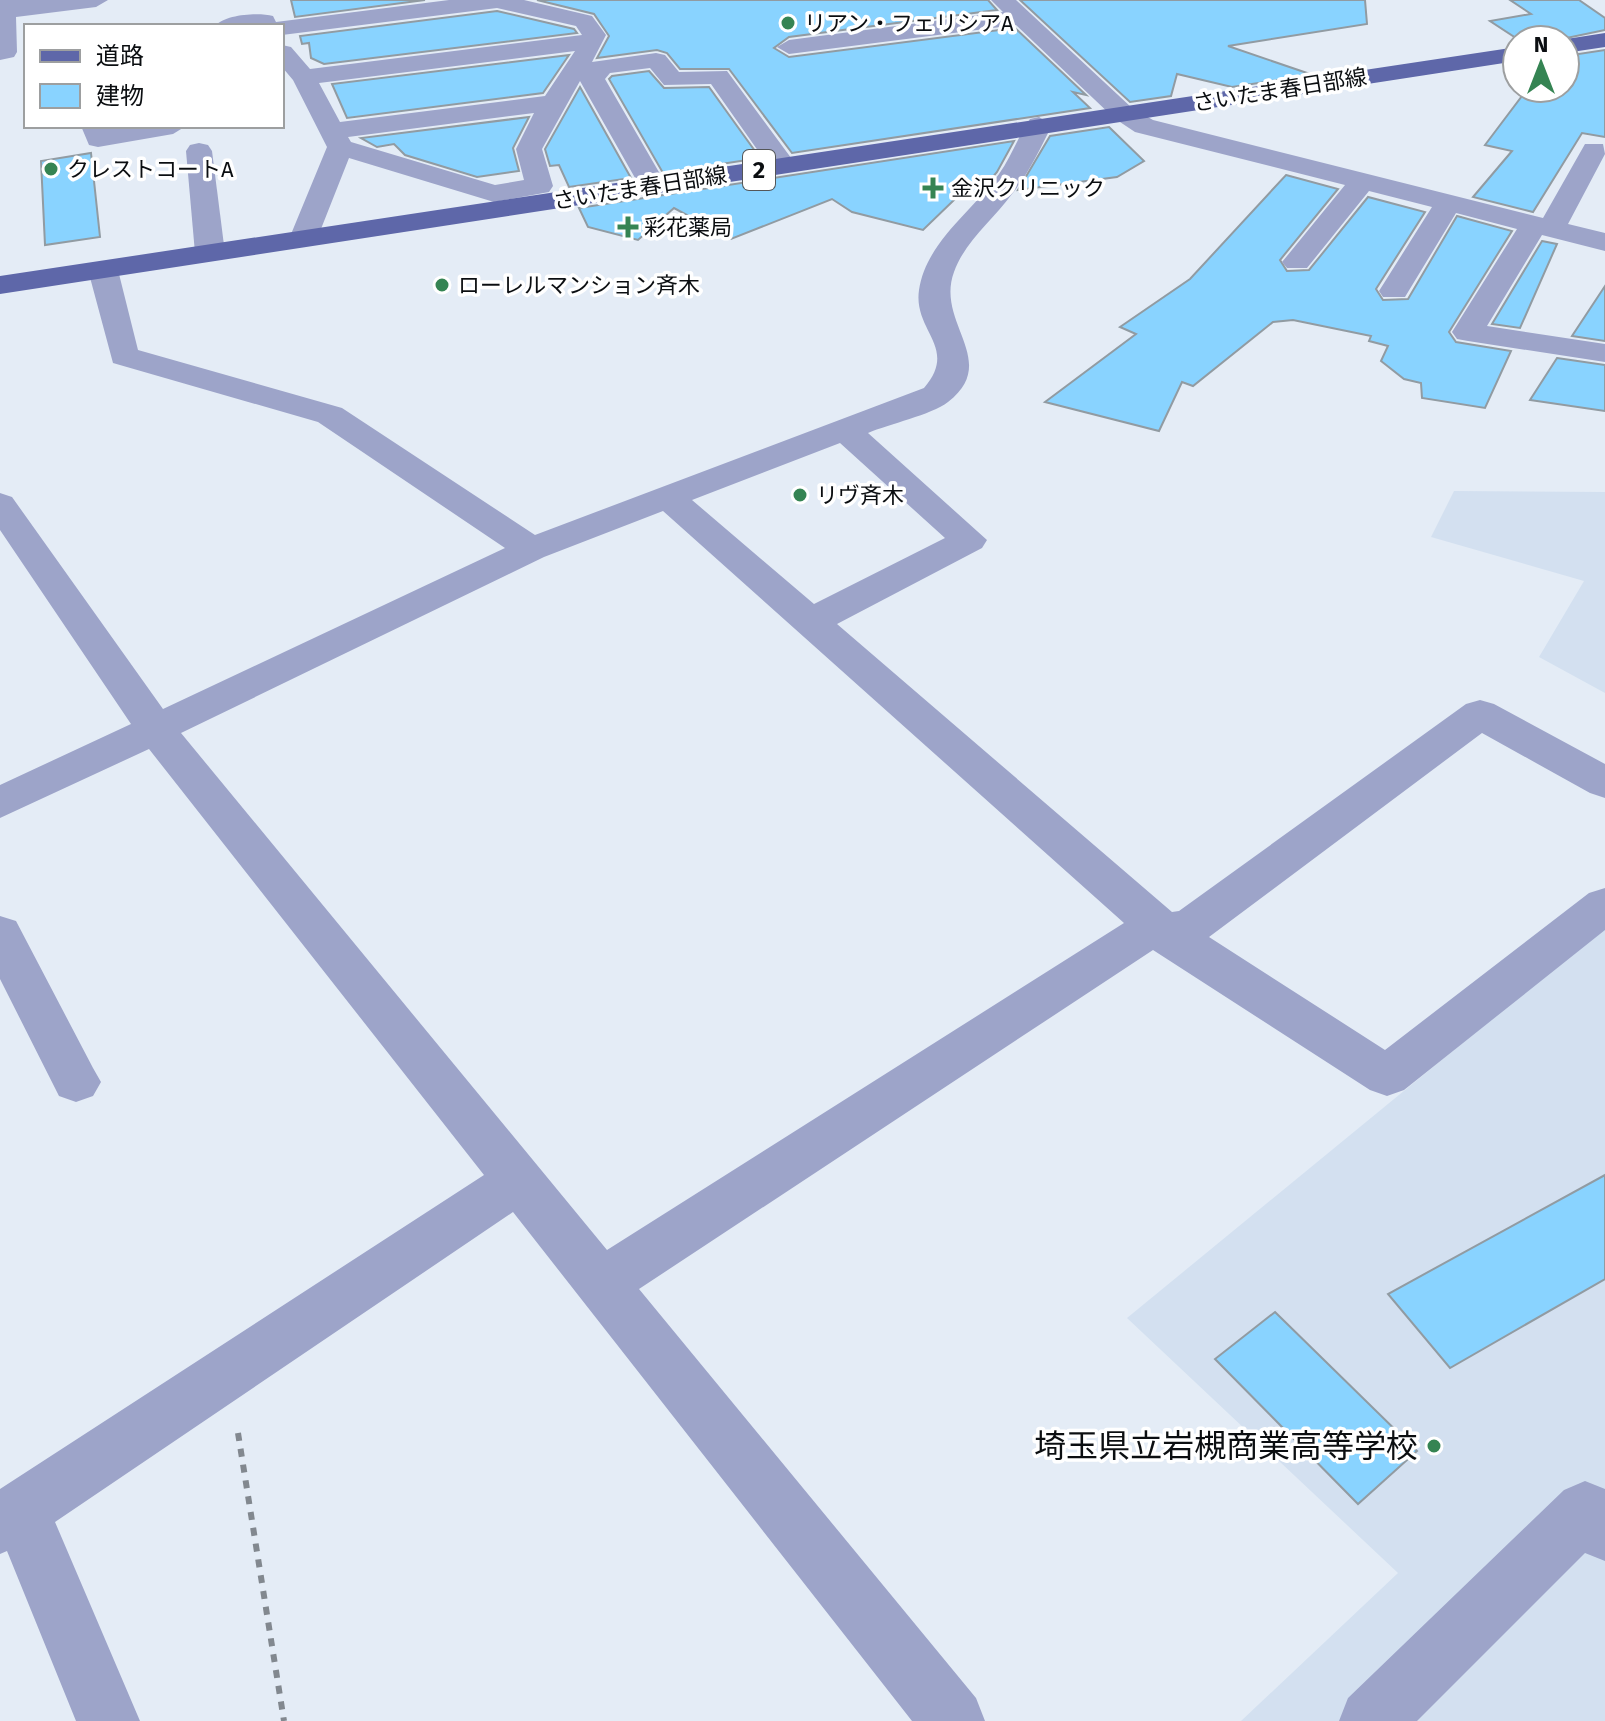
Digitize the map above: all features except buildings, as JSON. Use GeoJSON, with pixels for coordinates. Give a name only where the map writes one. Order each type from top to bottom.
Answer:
{"type":"FeatureCollection","features":[{"type":"Feature","properties":{"kind":"main road"},"geometry":{"type":"LineString","coordinates":[[1581,44],[1605,40]]}},
{"type":"Feature","properties":{"kind":"main road","name":"さいたま春日部線"},"geometry":{"type":"LineString","coordinates":[[0,285],[1501,56]]}},
{"type":"Feature","properties":{"kind":"street"},"geometry":{"type":"LineString","coordinates":[[10,52],[4,5],[96,0]]}},
{"type":"Feature","properties":{"kind":"street"},"geometry":{"type":"LineString","coordinates":[[1003,0],[1123,113],[1144,126],[1605,242]]}},
{"type":"Feature","properties":{"kind":"street"},"geometry":{"type":"LineString","coordinates":[[239,24],[495,1],[584,21],[594,35],[593,42],[553,103],[529,149],[539,186],[494,194],[337,139],[305,94],[284,56]]}},
{"type":"Feature","properties":{"kind":"street"},"geometry":{"type":"LineString","coordinates":[[789,47],[1021,17]]}},
{"type":"Feature","properties":{"kind":"street"},"geometry":{"type":"LineString","coordinates":[[305,94],[593,42]]}},
{"type":"Feature","properties":{"kind":"street"},"geometry":{"type":"LineString","coordinates":[[653,186],[592,79],[602,66],[656,60],[673,80],[718,76],[783,166]]}},
{"type":"Feature","properties":{"kind":"street"},"geometry":{"type":"LineString","coordinates":[[337,139],[553,103]]}},
{"type":"Feature","properties":{"kind":"street"},"geometry":{"type":"LineString","coordinates":[[0,803],[157,731],[531,549],[914,406],[936,395],[952,379],[956,362],[952,343],[934,307],[934,291],[940,271],[958,237],[1013,175],[1039,125]]}},
{"type":"Feature","properties":{"kind":"street"},"geometry":{"type":"LineString","coordinates":[[95,128],[98,139],[161,128]]}},
{"type":"Feature","properties":{"kind":"street"},"geometry":{"type":"LineString","coordinates":[[303,239],[337,139]]}},
{"type":"Feature","properties":{"kind":"street"},"geometry":{"type":"LineString","coordinates":[[1594,150],[1468,332],[1605,353]]}},
{"type":"Feature","properties":{"kind":"street"},"geometry":{"type":"LineString","coordinates":[[199,151],[210,253]]}},
{"type":"Feature","properties":{"kind":"street"},"geometry":{"type":"LineString","coordinates":[[1297,262],[1362,182]]}},
{"type":"Feature","properties":{"kind":"street"},"geometry":{"type":"LineString","coordinates":[[1394,291],[1448,204]]}},
{"type":"Feature","properties":{"kind":"street"},"geometry":{"type":"LineString","coordinates":[[103,270],[124,356],[330,415],[531,549]]}},
{"type":"Feature","properties":{"kind":"street"},"geometry":{"type":"LineString","coordinates":[[810,622],[969,540],[846,431]]}},
{"type":"Feature","properties":{"kind":"street"},"geometry":{"type":"LineString","coordinates":[[667,496],[1163,931],[1387,1076],[1605,905]]}},
{"type":"Feature","properties":{"kind":"street"},"geometry":{"type":"LineString","coordinates":[[0,504],[157,731],[953,1721]]}},
{"type":"Feature","properties":{"kind":"street"},"geometry":{"type":"LineString","coordinates":[[602,1283],[1142,934],[1190,927],[1480,714],[1605,783]]}},
{"type":"Feature","properties":{"kind":"street"},"geometry":{"type":"LineString","coordinates":[[0,933],[76,1082]]}},
{"type":"Feature","properties":{"kind":"street"},"geometry":{"type":"LineString","coordinates":[[108,1721],[10,1517],[519,1180]]}},
{"type":"Feature","properties":{"kind":"street"},"geometry":{"type":"LineString","coordinates":[[1371,1721],[1585,1511],[1605,1531]]}},
{"type":"Feature","properties":{"kind":"path"},"geometry":{"type":"LineString","coordinates":[[228,1373],[284,1721]]}},
{"type":"Feature","properties":{"kind":"shaded area"},"geometry":{"type":"Polygon","coordinates":[[[1454,491],[1605,492],[1605,693],[1539,657],[1584,581],[1431,537],[1454,491]]]}},
{"type":"Feature","properties":{"kind":"shaded area","name":"埼玉県立岩槻商業高等学校"},"geometry":{"type":"Polygon","coordinates":[[[1605,926],[1605,1721],[1241,1721],[1398,1573],[1127,1318],[1605,926]]]}},
{"type":"Feature","properties":{"kind":"place","name":"リアン・フェリシアA"},"geometry":{"type":"Point","coordinates":[788,23]}},
{"type":"Feature","properties":{"kind":"place","name":"クレストコートA"},"geometry":{"type":"Point","coordinates":[51,169]}},
{"type":"Feature","properties":{"kind":"place","name":"金沢クリニック"},"geometry":{"type":"Point","coordinates":[933,188]}},
{"type":"Feature","properties":{"kind":"place","name":"彩花薬局"},"geometry":{"type":"Point","coordinates":[628,227]}},
{"type":"Feature","properties":{"kind":"place","name":"ローレルマンション斉木"},"geometry":{"type":"Point","coordinates":[442,285]}},
{"type":"Feature","properties":{"kind":"place","name":"リヴ斉木"},"geometry":{"type":"Point","coordinates":[800,495]}},
{"type":"Feature","properties":{"kind":"place","name":"埼玉県立岩槻商業高等学校"},"geometry":{"type":"Point","coordinates":[1434,1446]}}]}
